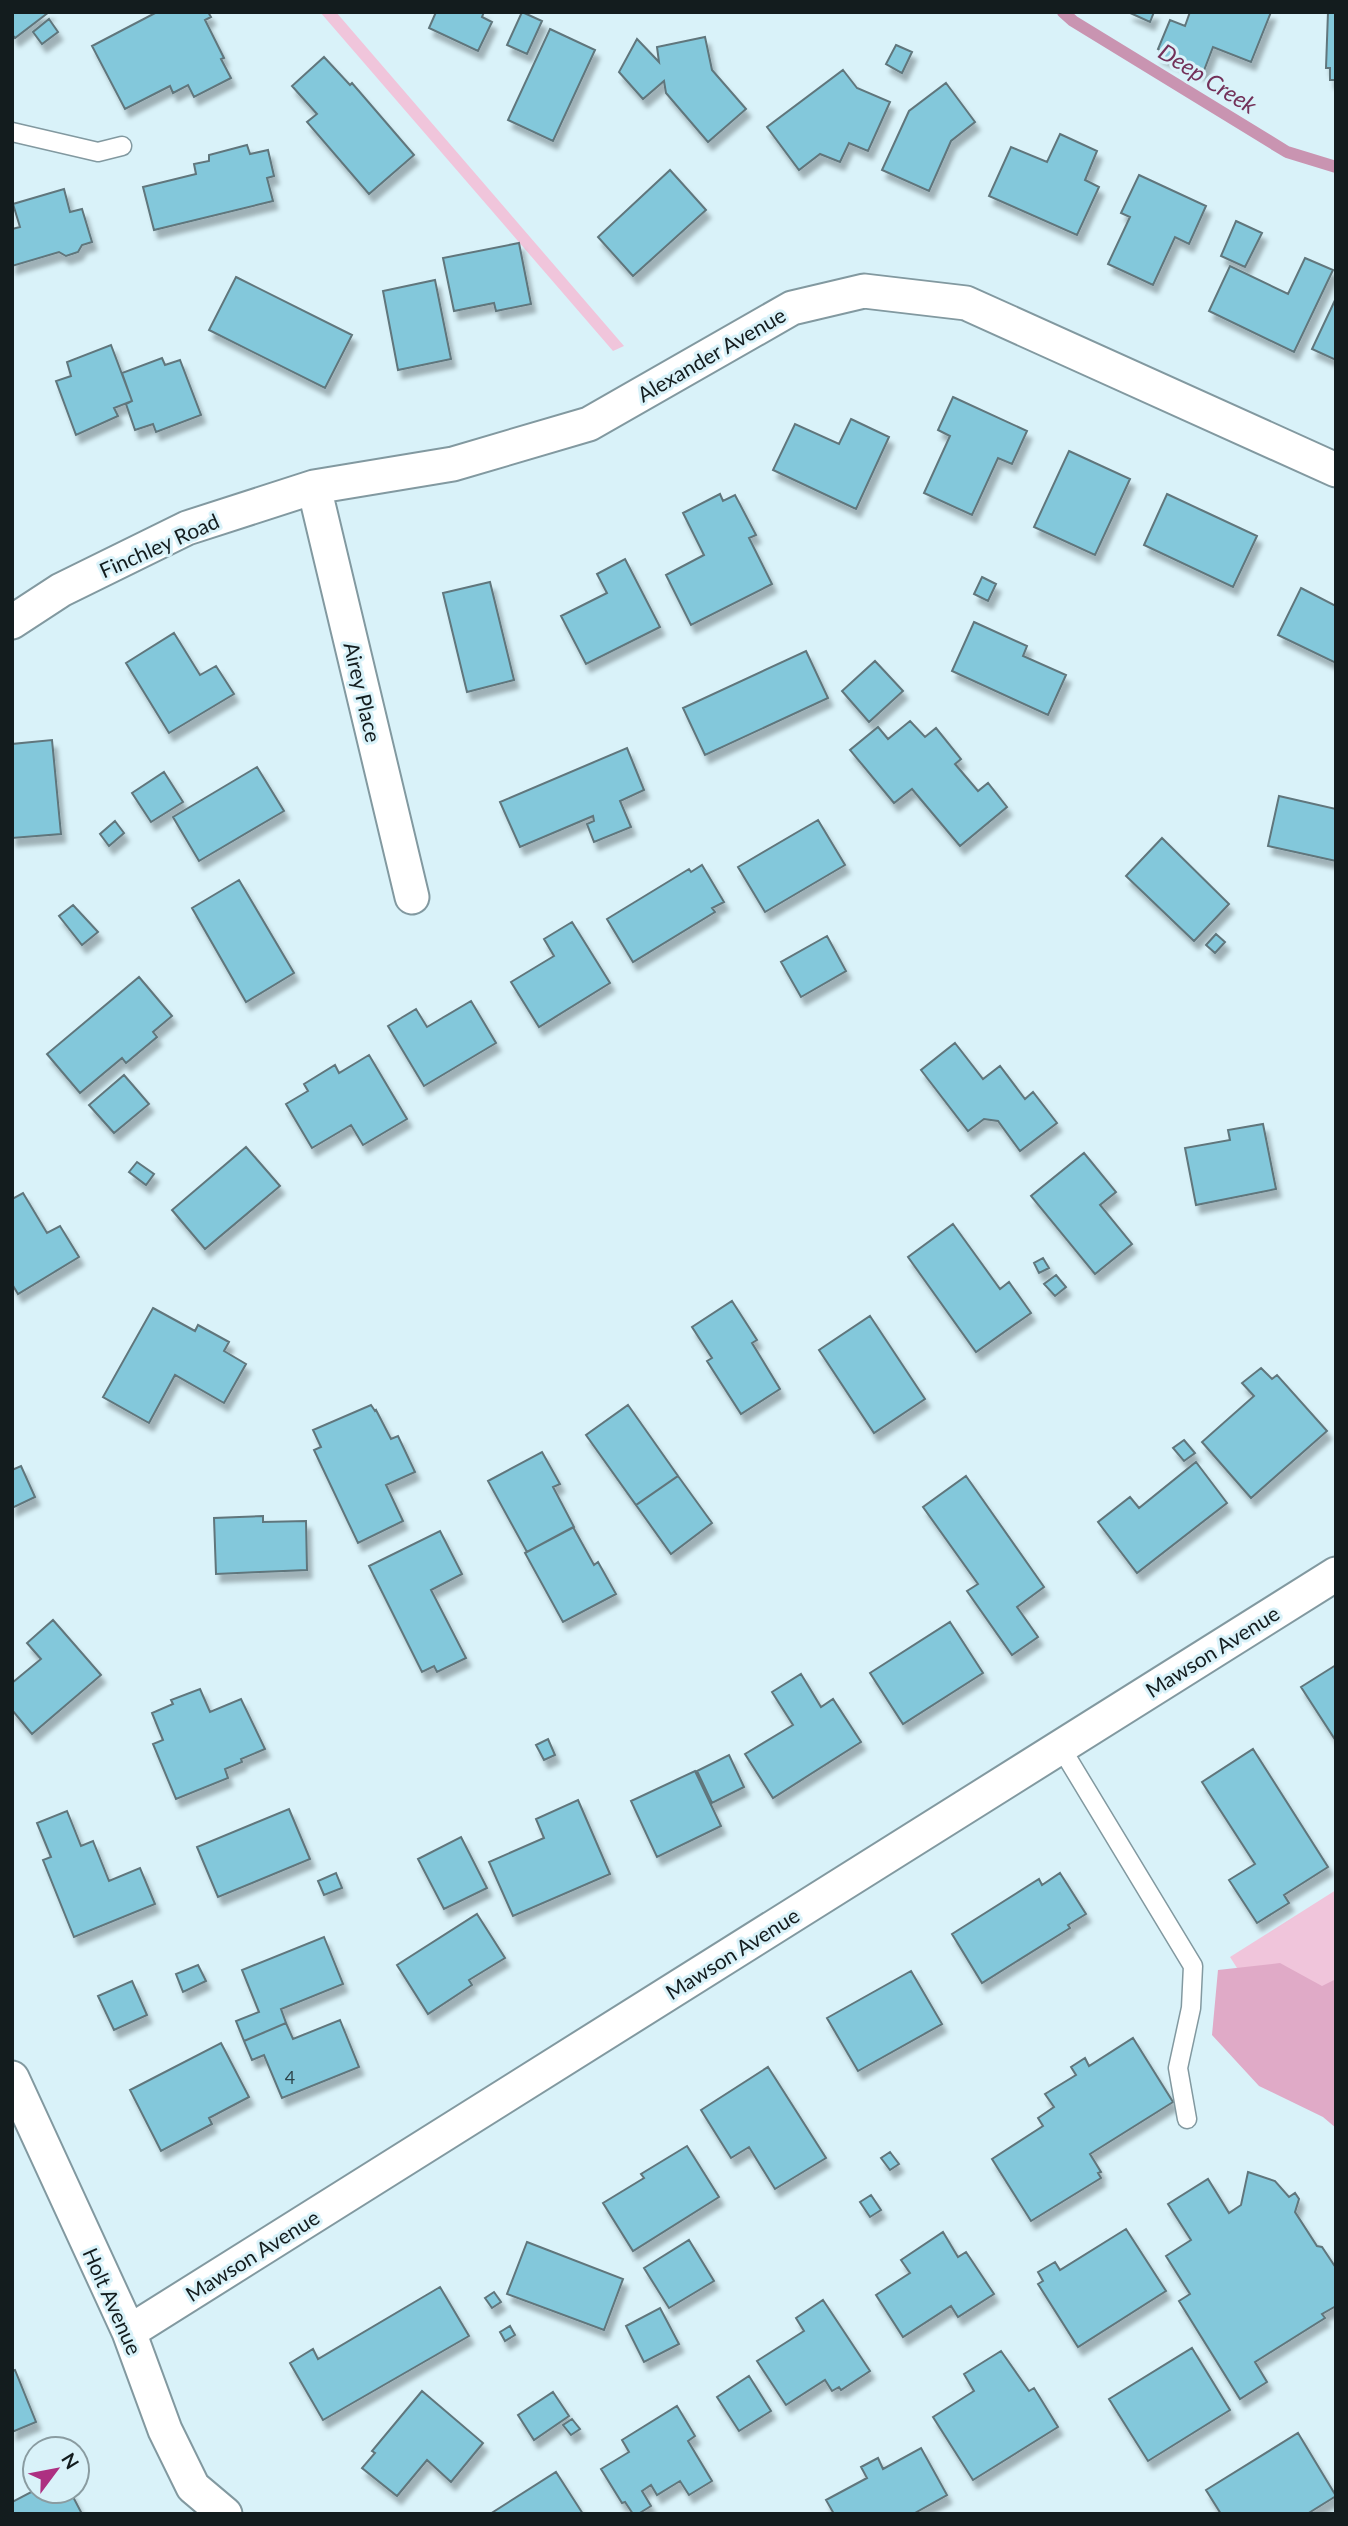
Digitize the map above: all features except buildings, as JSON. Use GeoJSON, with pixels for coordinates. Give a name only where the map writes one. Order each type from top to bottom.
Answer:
{"type":"FeatureCollection","features":[{"type":"Feature","properties":{"kind":"street","name":"Alexander Avenue"},"geometry":{"type":"LineString","coordinates":[[314,487],[453,464],[589,424],[792,308],[864,291],[966,303],[1336,470]]}},
{"type":"Feature","properties":{"kind":"street","name":"Finchley Road"},"geometry":{"type":"LineString","coordinates":[[12,622],[61,590],[187,528],[314,487]]}},
{"type":"Feature","properties":{"kind":"street","name":"Airey Place"},"geometry":{"type":"LineString","coordinates":[[314,487],[412,897]]}},
{"type":"Feature","properties":{"kind":"street","name":"Mawson Avenue"},"geometry":{"type":"LineString","coordinates":[[129,2332],[1336,1574]]}},
{"type":"Feature","properties":{"kind":"street","name":"Holt Avenue"},"geometry":{"type":"LineString","coordinates":[[12,2078],[129,2332],[165,2430],[193,2487],[225,2514]]}},
{"type":"Feature","properties":{"kind":"lane"},"geometry":{"type":"LineString","coordinates":[[12,132],[98,152],[122,146]]}},
{"type":"Feature","properties":{"kind":"lane"},"geometry":{"type":"LineString","coordinates":[[1060,1746],[1193,1966],[1191,2008],[1178,2068],[1187,2119]]}},
{"type":"Feature","properties":{"kind":"shaded area"},"geometry":{"type":"Polygon","coordinates":[[[320,12],[336,12],[624,346],[613,351],[320,12]]]}},
{"type":"Feature","properties":{"kind":"shaded area"},"geometry":{"type":"Polygon","coordinates":[[[1336,1890],[1336,2123],[1230,1957],[1336,1890]]]}},
{"type":"Feature","properties":{"kind":"shaded area"},"geometry":{"type":"Polygon","coordinates":[[[1280,1963],[1322,1986],[1336,1979],[1336,2128],[1323,2117],[1259,2086],[1212,2035],[1218,1970],[1280,1963]]]}},
{"type":"Feature","properties":{"kind":"waterway","name":"Deep Creek"},"geometry":{"type":"LineString","coordinates":[[1063,12],[1073,21],[1287,152],[1336,167]]}}]}
